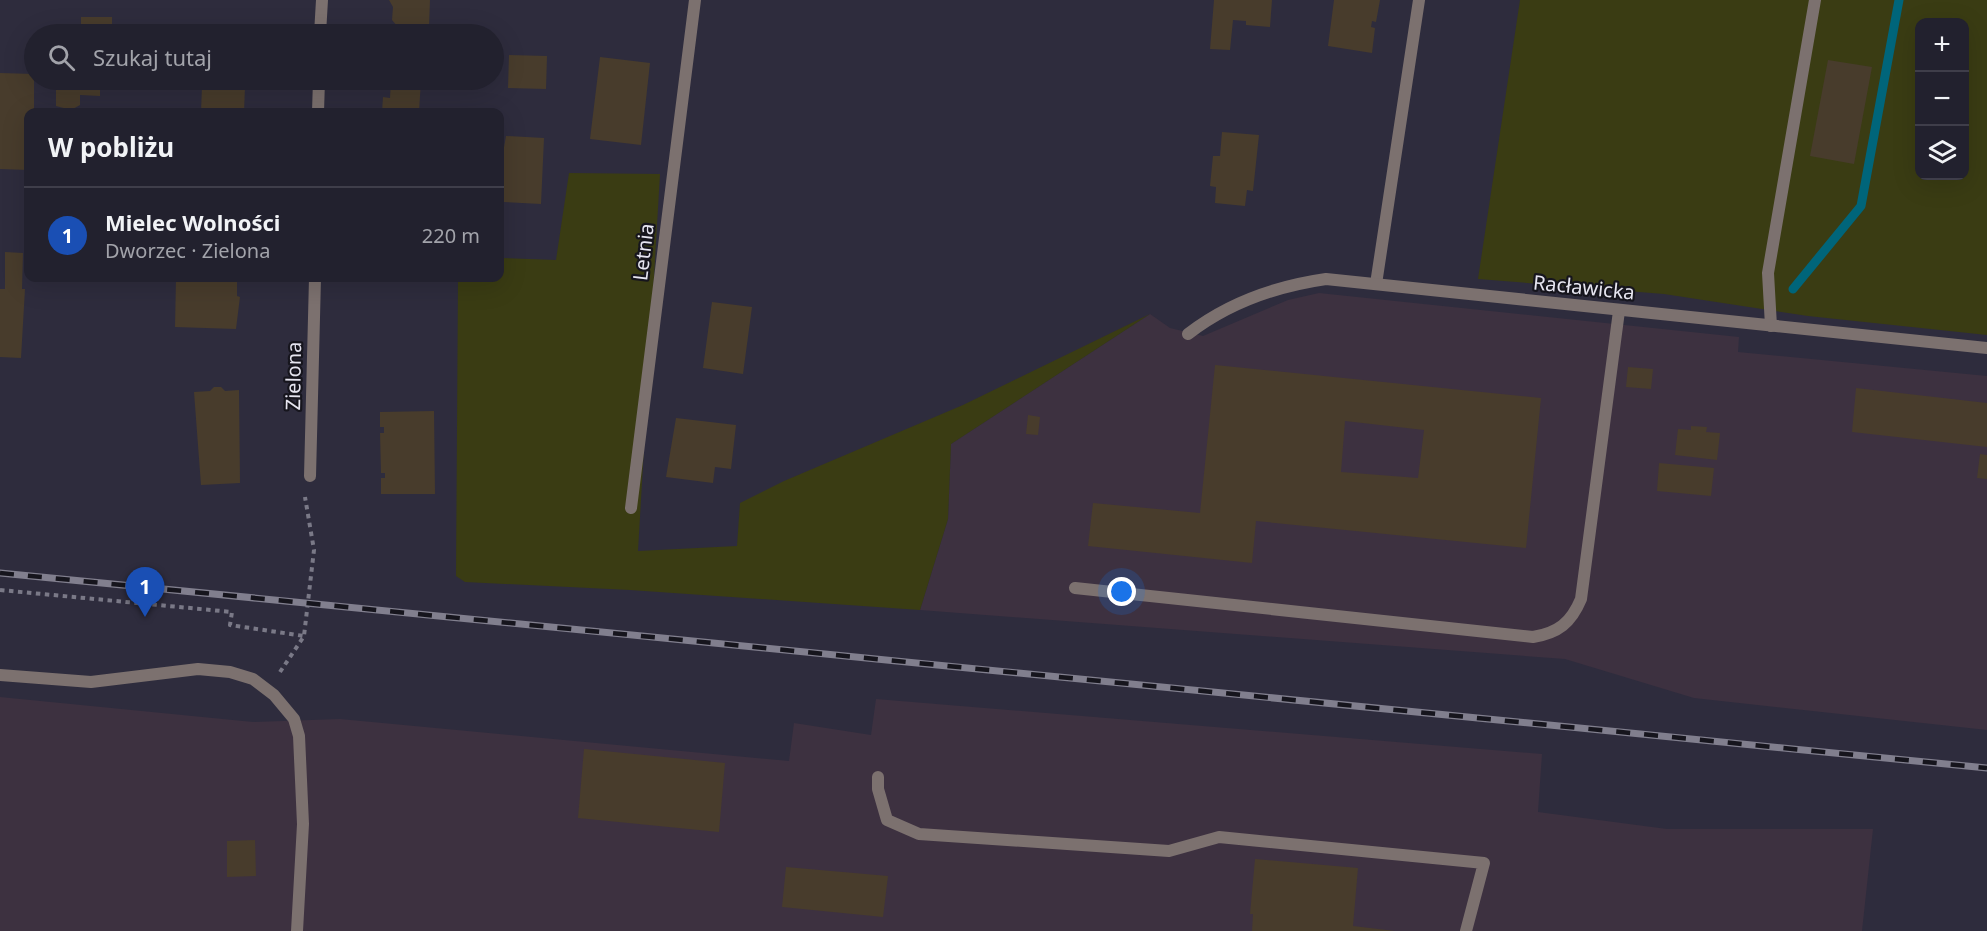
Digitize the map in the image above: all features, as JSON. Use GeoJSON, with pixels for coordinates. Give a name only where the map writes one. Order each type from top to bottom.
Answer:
{"type":"FeatureCollection","features":[{"type":"Feature","properties":{"kind":"street"},"geometry":{"type":"LineString","coordinates":[[321,24],[322,0]]}},
{"type":"Feature","properties":{"kind":"street","name":"Letnia"},"geometry":{"type":"LineString","coordinates":[[631,508],[696,0]]}},
{"type":"Feature","properties":{"kind":"street"},"geometry":{"type":"LineString","coordinates":[[1376,284],[1419,0]]}},
{"type":"Feature","properties":{"kind":"street"},"geometry":{"type":"LineString","coordinates":[[1771,326],[1768,273],[1815,0]]}},
{"type":"Feature","properties":{"kind":"street"},"geometry":{"type":"LineString","coordinates":[[318,108],[319,90]]}},
{"type":"Feature","properties":{"kind":"street","name":"Racławicka"},"geometry":{"type":"LineString","coordinates":[[1188,334],[1205,321],[1291,284],[1326,279],[1987,348]]}},
{"type":"Feature","properties":{"kind":"street","name":"Zielona"},"geometry":{"type":"LineString","coordinates":[[310,476],[315,282]]}},
{"type":"Feature","properties":{"kind":"street"},"geometry":{"type":"LineString","coordinates":[[1075,588],[1533,637],[1556,631],[1574,615],[1581,600],[1619,310]]}},
{"type":"Feature","properties":{"kind":"street"},"geometry":{"type":"LineString","coordinates":[[0,675],[91,682],[198,669],[230,672],[253,679],[274,695],[294,719],[299,736],[303,824],[297,931]]}},
{"type":"Feature","properties":{"kind":"street"},"geometry":{"type":"LineString","coordinates":[[878,777],[878,789],[887,820],[919,834],[1169,851],[1219,837],[1484,863],[1466,931]]}},
{"type":"Feature","properties":{"kind":"path"},"geometry":{"type":"LineString","coordinates":[[282,681],[279,671],[304,636],[314,550],[304,494],[310,476]]}},
{"type":"Feature","properties":{"kind":"path"},"geometry":{"type":"LineString","coordinates":[[0,590],[232,612],[230,625],[304,636]]}},
{"type":"Feature","properties":{"kind":"shaded area"},"geometry":{"type":"Polygon","coordinates":[[[1319,293],[1739,337],[1738,352],[1987,376],[1987,730],[1694,698],[1565,659],[920,610],[948,519],[951,444],[1150,314],[1170,328],[1203,336],[1288,300],[1319,293]]]}},
{"type":"Feature","properties":{"kind":"shaded area"},"geometry":{"type":"Polygon","coordinates":[[[0,697],[253,722],[340,719],[789,761],[794,723],[871,735],[876,699],[1542,754],[1538,812],[1667,829],[1873,829],[1862,931],[0,931],[0,697]]]}},
{"type":"Feature","properties":{"kind":"green space"},"geometry":{"type":"Polygon","coordinates":[[[1520,0],[1987,0],[1987,335],[1808,316],[1664,294],[1478,279],[1520,0]]]}},
{"type":"Feature","properties":{"kind":"green space"},"geometry":{"type":"Polygon","coordinates":[[[569,173],[660,174],[638,551],[737,546],[740,503],[784,481],[963,405],[1150,314],[951,444],[948,519],[920,610],[630,590],[465,582],[456,576],[458,282],[504,282],[504,258],[556,260],[569,173]]]}},
{"type":"Feature","properties":{"kind":"building"},"geometry":{"type":"Polygon","coordinates":[[[389,0],[430,0],[429,24],[395,24],[392,20],[393,7],[389,0]]]}},
{"type":"Feature","properties":{"kind":"building"},"geometry":{"type":"Polygon","coordinates":[[[1214,0],[1272,0],[1270,27],[1246,25],[1246,21],[1233,20],[1230,50],[1210,49],[1214,0]]]}},
{"type":"Feature","properties":{"kind":"building"},"geometry":{"type":"Polygon","coordinates":[[[1334,0],[1380,0],[1376,22],[1372,21],[1371,27],[1375,28],[1372,53],[1328,46],[1334,0]]]}},
{"type":"Feature","properties":{"kind":"building"},"geometry":{"type":"Polygon","coordinates":[[[81,17],[112,17],[112,24],[81,24],[81,17]]]}},
{"type":"Feature","properties":{"kind":"building"},"geometry":{"type":"Polygon","coordinates":[[[509,55],[547,56],[546,89],[508,88],[509,55]]]}},
{"type":"Feature","properties":{"kind":"building"},"geometry":{"type":"Polygon","coordinates":[[[600,57],[650,63],[641,145],[590,139],[600,57]]]}},
{"type":"Feature","properties":{"kind":"building"},"geometry":{"type":"Polygon","coordinates":[[[1828,60],[1872,67],[1854,164],[1810,156],[1828,60]]]}},
{"type":"Feature","properties":{"kind":"building"},"geometry":{"type":"Polygon","coordinates":[[[0,73],[24,74],[24,90],[34,90],[34,108],[24,108],[24,170],[0,169],[0,73]]]}},
{"type":"Feature","properties":{"kind":"building"},"geometry":{"type":"Polygon","coordinates":[[[56,90],[100,90],[100,96],[80,95],[80,105],[75,108],[56,106],[56,90]]]}},
{"type":"Feature","properties":{"kind":"building"},"geometry":{"type":"Polygon","coordinates":[[[202,90],[245,90],[244,108],[201,108],[202,90]]]}},
{"type":"Feature","properties":{"kind":"building"},"geometry":{"type":"Polygon","coordinates":[[[390,90],[420,90],[419,108],[382,108],[383,97],[390,98],[390,90]]]}},
{"type":"Feature","properties":{"kind":"building"},"geometry":{"type":"Polygon","coordinates":[[[1222,132],[1259,135],[1253,191],[1247,190],[1245,206],[1215,203],[1216,187],[1210,186],[1213,156],[1220,156],[1222,132]]]}},
{"type":"Feature","properties":{"kind":"building"},"geometry":{"type":"Polygon","coordinates":[[[506,136],[544,138],[541,204],[504,202],[506,136]]]}},
{"type":"Feature","properties":{"kind":"building"},"geometry":{"type":"Polygon","coordinates":[[[5,252],[23,253],[22,289],[25,289],[21,358],[0,357],[0,289],[5,289],[5,252]]]}},
{"type":"Feature","properties":{"kind":"building"},"geometry":{"type":"Polygon","coordinates":[[[176,282],[237,282],[237,296],[240,297],[236,329],[175,327],[176,282]]]}},
{"type":"Feature","properties":{"kind":"building"},"geometry":{"type":"Polygon","coordinates":[[[712,302],[752,307],[743,374],[703,368],[712,302]]]}},
{"type":"Feature","properties":{"kind":"building"},"geometry":{"type":"Polygon","coordinates":[[[1215,365],[1541,398],[1526,548],[1256,521],[1252,563],[1088,546],[1093,503],[1200,513],[1215,365]],[[1345,421],[1341,472],[1418,478],[1424,430],[1345,421]]]}},
{"type":"Feature","properties":{"kind":"building"},"geometry":{"type":"Polygon","coordinates":[[[1628,367],[1653,369],[1651,389],[1626,387],[1628,367]]]}},
{"type":"Feature","properties":{"kind":"building"},"geometry":{"type":"Polygon","coordinates":[[[214,387],[221,387],[225,391],[239,390],[240,483],[201,485],[194,392],[210,391],[214,387]]]}},
{"type":"Feature","properties":{"kind":"building"},"geometry":{"type":"Polygon","coordinates":[[[1856,388],[1987,403],[1987,447],[1852,432],[1856,388]]]}},
{"type":"Feature","properties":{"kind":"building"},"geometry":{"type":"Polygon","coordinates":[[[434,411],[435,494],[381,494],[381,478],[385,478],[385,473],[381,473],[380,433],[384,433],[384,427],[380,427],[380,412],[434,411]]]}},
{"type":"Feature","properties":{"kind":"building"},"geometry":{"type":"Polygon","coordinates":[[[1028,415],[1040,417],[1038,435],[1026,434],[1028,415]]]}},
{"type":"Feature","properties":{"kind":"building"},"geometry":{"type":"Polygon","coordinates":[[[676,418],[736,425],[731,469],[715,467],[713,483],[666,477],[676,418]]]}},
{"type":"Feature","properties":{"kind":"building"},"geometry":{"type":"Polygon","coordinates":[[[1691,426],[1707,427],[1706,432],[1720,433],[1717,460],[1675,455],[1678,429],[1691,430],[1691,426]]]}},
{"type":"Feature","properties":{"kind":"building"},"geometry":{"type":"Polygon","coordinates":[[[1980,454],[1987,455],[1987,479],[1977,478],[1980,454]]]}},
{"type":"Feature","properties":{"kind":"building"},"geometry":{"type":"Polygon","coordinates":[[[1659,463],[1714,468],[1711,496],[1657,491],[1659,463]]]}},
{"type":"Feature","properties":{"kind":"building"},"geometry":{"type":"Polygon","coordinates":[[[584,749],[725,763],[719,832],[578,818],[584,749]]]}},
{"type":"Feature","properties":{"kind":"building"},"geometry":{"type":"Polygon","coordinates":[[[255,840],[256,876],[227,877],[227,841],[255,840]]]}},
{"type":"Feature","properties":{"kind":"building"},"geometry":{"type":"Polygon","coordinates":[[[1255,859],[1358,868],[1353,926],[1395,931],[1252,931],[1253,914],[1250,914],[1255,859]]]}},
{"type":"Feature","properties":{"kind":"building"},"geometry":{"type":"Polygon","coordinates":[[[786,867],[888,876],[883,917],[782,907],[786,867]]]}},
{"type":"Feature","properties":{"kind":"waterway"},"geometry":{"type":"LineString","coordinates":[[1793,289],[1861,206],[1899,0]]}},
{"type":"Feature","properties":{"kind":"railway"},"geometry":{"type":"LineString","coordinates":[[0,573],[1987,768]]}},
{"type":"Feature","properties":{"kind":"place","name":"Mielec Wolności"},"geometry":{"type":"Point","coordinates":[145,617]}}]}
